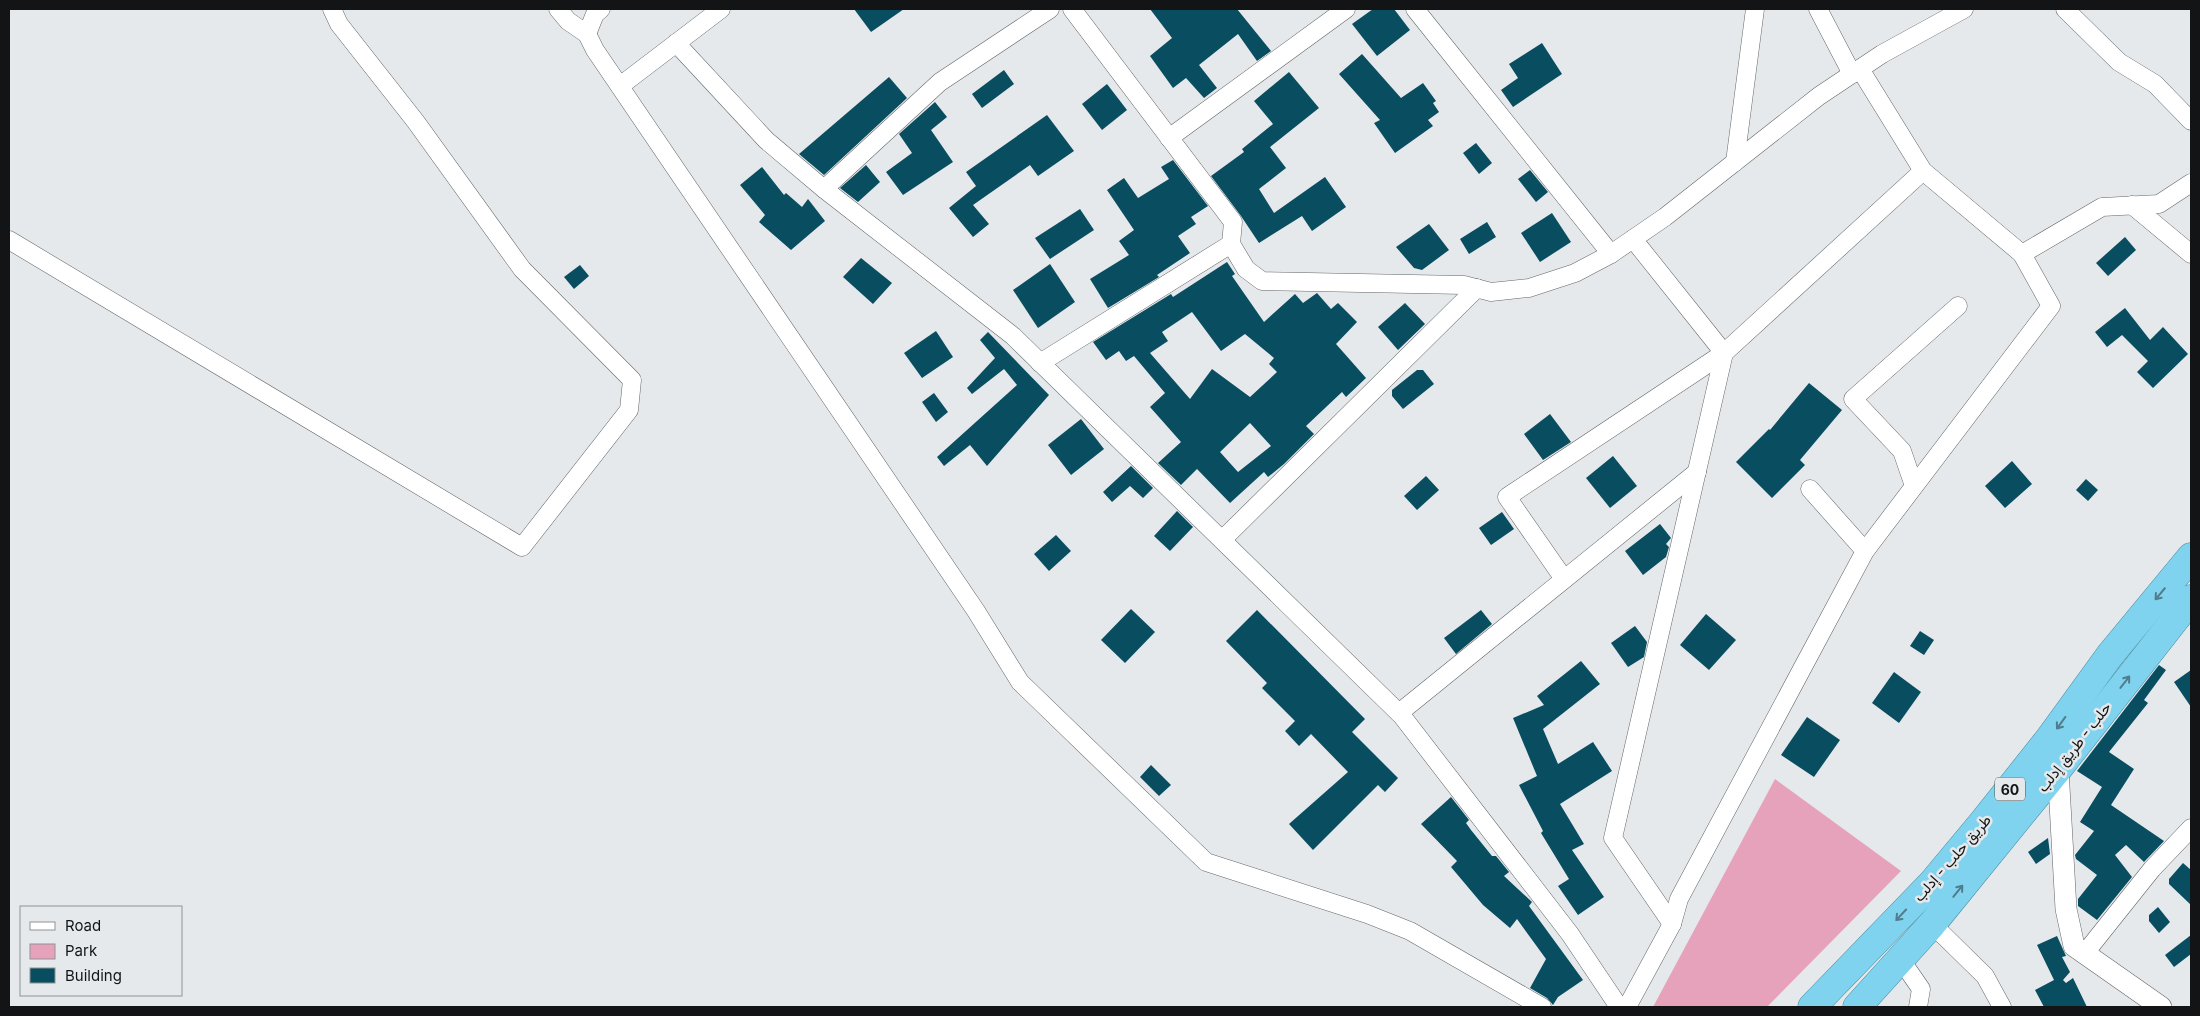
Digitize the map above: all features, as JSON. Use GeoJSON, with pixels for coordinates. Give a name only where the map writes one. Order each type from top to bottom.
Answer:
{"type":"FeatureCollection","features":[{"type":"Feature","properties":{"kind":"highway","name":"طريق حلب - إدلب"},"geometry":{"type":"LineString","coordinates":[[1812,1007],[1932,882],[1984,822],[2049,738],[2110,654],[2191,557]]}},
{"type":"Feature","properties":{"kind":"highway","name":"حلب - طريق إدلب"},"geometry":{"type":"LineString","coordinates":[[1857,1007],[1932,924],[2058,769],[2191,600]]}},
{"type":"Feature","properties":{"kind":"street"},"geometry":{"type":"LineString","coordinates":[[9,240],[522,547],[629,410],[632,380],[522,268],[416,122],[339,24],[332,9]]}},
{"type":"Feature","properties":{"kind":"street"},"geometry":{"type":"LineString","coordinates":[[558,9],[568,21],[586,34],[976,611],[1020,682],[1206,862],[1367,914],[1410,932],[1542,1007]]}},
{"type":"Feature","properties":{"kind":"street"},"geometry":{"type":"LineString","coordinates":[[586,34],[595,14],[601,9]]}},
{"type":"Feature","properties":{"kind":"street"},"geometry":{"type":"LineString","coordinates":[[620,86],[721,9]]}},
{"type":"Feature","properties":{"kind":"street"},"geometry":{"type":"LineString","coordinates":[[824,189],[940,82],[1050,9]]}},
{"type":"Feature","properties":{"kind":"street"},"geometry":{"type":"LineString","coordinates":[[1072,9],[1233,222],[1231,244],[1246,269],[1262,281],[1464,285],[1491,292],[1529,288],[1575,273],[1611,254],[1665,217],[1820,96],[1882,54],[1964,9]]}},
{"type":"Feature","properties":{"kind":"street"},"geometry":{"type":"LineString","coordinates":[[1169,138],[1346,9]]}},
{"type":"Feature","properties":{"kind":"street"},"geometry":{"type":"LineString","coordinates":[[1415,9],[1611,254]]}},
{"type":"Feature","properties":{"kind":"street"},"geometry":{"type":"LineString","coordinates":[[1735,162],[1755,9]]}},
{"type":"Feature","properties":{"kind":"street"},"geometry":{"type":"LineString","coordinates":[[1627,1007],[1672,924],[1678,899],[1865,551],[2051,306],[2022,254],[1923,172],[1856,72],[1818,9]]}},
{"type":"Feature","properties":{"kind":"street"},"geometry":{"type":"LineString","coordinates":[[2065,9],[2119,62],[2155,84],[2191,121]]}},
{"type":"Feature","properties":{"kind":"street"},"geometry":{"type":"LineString","coordinates":[[676,43],[766,140],[824,189],[1013,336],[1399,713],[1570,934],[1619,1007]]}},
{"type":"Feature","properties":{"kind":"street"},"geometry":{"type":"LineString","coordinates":[[1564,579],[1507,497],[1724,353],[1923,172]]}},
{"type":"Feature","properties":{"kind":"street"},"geometry":{"type":"LineString","coordinates":[[2022,254],[2102,207],[2159,204],[2191,183]]}},
{"type":"Feature","properties":{"kind":"street"},"geometry":{"type":"LineString","coordinates":[[2132,205],[2191,254]]}},
{"type":"Feature","properties":{"kind":"street"},"geometry":{"type":"LineString","coordinates":[[1632,239],[1724,353]]}},
{"type":"Feature","properties":{"kind":"street"},"geometry":{"type":"LineString","coordinates":[[1040,363],[1231,244]]}},
{"type":"Feature","properties":{"kind":"street"},"geometry":{"type":"LineString","coordinates":[[1222,540],[1477,288]]}},
{"type":"Feature","properties":{"kind":"street"},"geometry":{"type":"LineString","coordinates":[[1914,486],[1902,451],[1853,399],[1958,306]]}},
{"type":"Feature","properties":{"kind":"street"},"geometry":{"type":"LineString","coordinates":[[1672,924],[1613,838],[1724,353]]}},
{"type":"Feature","properties":{"kind":"street"},"geometry":{"type":"LineString","coordinates":[[1399,713],[1697,472]]}},
{"type":"Feature","properties":{"kind":"street"},"geometry":{"type":"LineString","coordinates":[[1810,489],[1865,551]]}},
{"type":"Feature","properties":{"kind":"street"},"geometry":{"type":"LineString","coordinates":[[2058,769],[2066,909],[2074,946],[2161,1007]]}},
{"type":"Feature","properties":{"kind":"street"},"geometry":{"type":"LineString","coordinates":[[2085,954],[2152,869],[2191,828]]}},
{"type":"Feature","properties":{"kind":"street"},"geometry":{"type":"LineString","coordinates":[[1932,924],[1985,976],[2002,1007]]}},
{"type":"Feature","properties":{"kind":"street"},"geometry":{"type":"LineString","coordinates":[[1901,960],[1921,989],[1918,1007]]}},
{"type":"Feature","properties":{"kind":"green space"},"geometry":{"type":"Polygon","coordinates":[[[1775,779],[1901,871],[1767,1007],[1653,1007],[1775,779]]]}},
{"type":"Feature","properties":{"kind":"building"},"geometry":{"type":"Polygon","coordinates":[[[854,9],[904,9],[871,32],[854,9]]]}},
{"type":"Feature","properties":{"kind":"building"},"geometry":{"type":"Polygon","coordinates":[[[1150,9],[1237,9],[1271,51],[1257,61],[1238,34],[1199,65],[1217,88],[1204,98],[1186,78],[1173,88],[1150,56],[1172,38],[1150,9]]]}},
{"type":"Feature","properties":{"kind":"building"},"geometry":{"type":"Polygon","coordinates":[[[1373,9],[1394,9],[1410,30],[1377,56],[1352,24],[1373,9]]]}},
{"type":"Feature","properties":{"kind":"building"},"geometry":{"type":"Polygon","coordinates":[[[1542,43],[1562,74],[1513,107],[1501,90],[1518,78],[1509,64],[1542,43]]]}},
{"type":"Feature","properties":{"kind":"building"},"geometry":{"type":"Polygon","coordinates":[[[1362,54],[1401,98],[1423,83],[1436,101],[1433,103],[1439,112],[1428,120],[1433,126],[1395,153],[1374,123],[1380,120],[1339,74],[1362,54]]]}},
{"type":"Feature","properties":{"kind":"building"},"geometry":{"type":"Polygon","coordinates":[[[1004,70],[1014,84],[982,108],[972,94],[1004,70]]]}},
{"type":"Feature","properties":{"kind":"building"},"geometry":{"type":"Polygon","coordinates":[[[1289,72],[1319,108],[1270,147],[1286,168],[1259,189],[1274,213],[1325,177],[1346,207],[1312,231],[1302,216],[1259,243],[1211,176],[1244,152],[1242,149],[1273,124],[1254,101],[1289,72]]]}},
{"type":"Feature","properties":{"kind":"building"},"geometry":{"type":"Polygon","coordinates":[[[889,77],[907,98],[824,175],[799,154],[889,77]]]}},
{"type":"Feature","properties":{"kind":"building"},"geometry":{"type":"Polygon","coordinates":[[[1107,84],[1127,110],[1102,130],[1082,104],[1107,84]]]}},
{"type":"Feature","properties":{"kind":"building"},"geometry":{"type":"Polygon","coordinates":[[[935,102],[947,117],[931,130],[953,162],[903,195],[886,172],[912,153],[899,134],[935,102]]]}},
{"type":"Feature","properties":{"kind":"building"},"geometry":{"type":"Polygon","coordinates":[[[1047,115],[1074,151],[1038,176],[1030,165],[973,205],[989,224],[973,237],[949,208],[976,186],[966,172],[1047,115]]]}},
{"type":"Feature","properties":{"kind":"building"},"geometry":{"type":"Polygon","coordinates":[[[1476,143],[1492,163],[1479,174],[1463,153],[1476,143]]]}},
{"type":"Feature","properties":{"kind":"building"},"geometry":{"type":"Polygon","coordinates":[[[1173,160],[1208,206],[1191,217],[1196,224],[1178,236],[1190,253],[1157,275],[1159,277],[1108,308],[1090,279],[1129,255],[1119,241],[1134,230],[1107,190],[1124,178],[1138,198],[1169,179],[1161,167],[1173,160]]]}},
{"type":"Feature","properties":{"kind":"building"},"geometry":{"type":"Polygon","coordinates":[[[866,165],[880,182],[858,202],[840,188],[866,165]]]}},
{"type":"Feature","properties":{"kind":"building"},"geometry":{"type":"Polygon","coordinates":[[[762,167],[784,195],[786,193],[802,207],[808,199],[825,221],[791,250],[759,222],[765,215],[740,185],[762,167]]]}},
{"type":"Feature","properties":{"kind":"building"},"geometry":{"type":"Polygon","coordinates":[[[1530,170],[1548,192],[1536,202],[1518,179],[1530,170]]]}},
{"type":"Feature","properties":{"kind":"building"},"geometry":{"type":"Polygon","coordinates":[[[1080,209],[1094,230],[1050,259],[1035,238],[1080,209]]]}},
{"type":"Feature","properties":{"kind":"building"},"geometry":{"type":"Polygon","coordinates":[[[1552,213],[1571,242],[1540,262],[1521,233],[1552,213]]]}},
{"type":"Feature","properties":{"kind":"building"},"geometry":{"type":"Polygon","coordinates":[[[1487,222],[1496,237],[1469,254],[1460,239],[1487,222]]]}},
{"type":"Feature","properties":{"kind":"building"},"geometry":{"type":"Polygon","coordinates":[[[1429,224],[1449,250],[1422,270],[1414,268],[1396,247],[1429,224]]]}},
{"type":"Feature","properties":{"kind":"building"},"geometry":{"type":"Polygon","coordinates":[[[2125,237],[2136,250],[2108,276],[2096,263],[2125,237]]]}},
{"type":"Feature","properties":{"kind":"building"},"geometry":{"type":"Polygon","coordinates":[[[861,258],[892,283],[873,304],[843,277],[861,258]]]}},
{"type":"Feature","properties":{"kind":"building"},"geometry":{"type":"Polygon","coordinates":[[[1227,262],[1235,274],[1232,276],[1264,322],[1295,294],[1303,303],[1317,293],[1331,309],[1338,303],[1357,322],[1336,344],[1366,378],[1346,397],[1342,392],[1306,426],[1314,434],[1284,464],[1268,477],[1264,472],[1230,503],[1197,469],[1181,485],[1158,463],[1181,442],[1150,407],[1165,393],[1134,356],[1126,361],[1119,351],[1106,360],[1093,342],[1171,294],[1173,297],[1227,262]],[[1192,312],[1162,332],[1168,341],[1150,353],[1190,399],[1212,369],[1250,397],[1277,372],[1269,364],[1274,358],[1245,334],[1221,351],[1192,312]],[[1250,423],[1220,452],[1238,472],[1271,446],[1250,423]]]}},
{"type":"Feature","properties":{"kind":"building"},"geometry":{"type":"Polygon","coordinates":[[[1050,264],[1075,302],[1038,328],[1013,290],[1050,264]]]}},
{"type":"Feature","properties":{"kind":"building"},"geometry":{"type":"Polygon","coordinates":[[[580,265],[589,276],[574,289],[564,277],[580,265]]]}},
{"type":"Feature","properties":{"kind":"building"},"geometry":{"type":"Polygon","coordinates":[[[1405,303],[1425,324],[1398,350],[1378,327],[1405,303]]]}},
{"type":"Feature","properties":{"kind":"building"},"geometry":{"type":"Polygon","coordinates":[[[2125,308],[2150,340],[2163,327],[2188,354],[2153,388],[2137,372],[2148,361],[2122,335],[2107,347],[2095,332],[2125,308]]]}},
{"type":"Feature","properties":{"kind":"building"},"geometry":{"type":"Polygon","coordinates":[[[936,331],[953,357],[922,378],[904,353],[936,331]]]}},
{"type":"Feature","properties":{"kind":"building"},"geometry":{"type":"Polygon","coordinates":[[[988,332],[1049,395],[987,466],[970,445],[944,466],[937,457],[1017,385],[1004,369],[972,394],[967,388],[995,358],[980,340],[988,332]]]}},
{"type":"Feature","properties":{"kind":"building"},"geometry":{"type":"Polygon","coordinates":[[[1417,370],[1423,370],[1434,384],[1403,409],[1392,396],[1392,390],[1417,370]]]}},
{"type":"Feature","properties":{"kind":"building"},"geometry":{"type":"Polygon","coordinates":[[[1809,383],[1842,410],[1800,460],[1805,465],[1772,498],[1736,462],[1770,430],[1809,383]]]}},
{"type":"Feature","properties":{"kind":"building"},"geometry":{"type":"Polygon","coordinates":[[[934,393],[948,412],[936,422],[922,402],[934,393]]]}},
{"type":"Feature","properties":{"kind":"building"},"geometry":{"type":"Polygon","coordinates":[[[1550,414],[1571,442],[1543,460],[1524,434],[1550,414]]]}},
{"type":"Feature","properties":{"kind":"building"},"geometry":{"type":"Polygon","coordinates":[[[1081,419],[1104,449],[1071,475],[1048,445],[1081,419]]]}},
{"type":"Feature","properties":{"kind":"building"},"geometry":{"type":"Polygon","coordinates":[[[1613,456],[1637,486],[1610,508],[1586,478],[1613,456]]]}},
{"type":"Feature","properties":{"kind":"building"},"geometry":{"type":"Polygon","coordinates":[[[2012,461],[2032,484],[2005,508],[1985,486],[2012,461]]]}},
{"type":"Feature","properties":{"kind":"building"},"geometry":{"type":"Polygon","coordinates":[[[1131,466],[1153,488],[1143,498],[1130,486],[1112,502],[1103,492],[1131,466]]]}},
{"type":"Feature","properties":{"kind":"building"},"geometry":{"type":"Polygon","coordinates":[[[1426,476],[1439,490],[1417,510],[1404,496],[1426,476]]]}},
{"type":"Feature","properties":{"kind":"building"},"geometry":{"type":"Polygon","coordinates":[[[2086,479],[2098,490],[2088,501],[2076,490],[2086,479]]]}},
{"type":"Feature","properties":{"kind":"building"},"geometry":{"type":"Polygon","coordinates":[[[1177,511],[1193,527],[1170,551],[1154,536],[1177,511]]]}},
{"type":"Feature","properties":{"kind":"building"},"geometry":{"type":"Polygon","coordinates":[[[1502,512],[1514,529],[1491,545],[1479,528],[1502,512]]]}},
{"type":"Feature","properties":{"kind":"building"},"geometry":{"type":"Polygon","coordinates":[[[1660,524],[1671,538],[1666,544],[1669,547],[1666,557],[1643,575],[1625,551],[1660,524]]]}},
{"type":"Feature","properties":{"kind":"building"},"geometry":{"type":"Polygon","coordinates":[[[1056,535],[1071,551],[1049,571],[1034,554],[1056,535]]]}},
{"type":"Feature","properties":{"kind":"building"},"geometry":{"type":"Polygon","coordinates":[[[1131,609],[1155,632],[1125,663],[1101,640],[1131,609]]]}},
{"type":"Feature","properties":{"kind":"building"},"geometry":{"type":"Polygon","coordinates":[[[1257,610],[1365,719],[1352,732],[1398,778],[1385,792],[1378,785],[1313,850],[1289,824],[1348,772],[1311,734],[1299,746],[1285,731],[1295,721],[1262,688],[1267,683],[1226,641],[1257,610]]]}},
{"type":"Feature","properties":{"kind":"building"},"geometry":{"type":"Polygon","coordinates":[[[1481,610],[1492,624],[1456,654],[1444,638],[1481,610]]]}},
{"type":"Feature","properties":{"kind":"building"},"geometry":{"type":"Polygon","coordinates":[[[1706,614],[1736,640],[1709,670],[1680,645],[1706,614]]]}},
{"type":"Feature","properties":{"kind":"building"},"geometry":{"type":"Polygon","coordinates":[[[1635,626],[1647,642],[1644,657],[1628,667],[1611,643],[1635,626]]]}},
{"type":"Feature","properties":{"kind":"building"},"geometry":{"type":"Polygon","coordinates":[[[1920,631],[1934,640],[1924,655],[1910,646],[1920,631]]]}},
{"type":"Feature","properties":{"kind":"building"},"geometry":{"type":"Polygon","coordinates":[[[1581,661],[1600,684],[1543,729],[1558,764],[1593,742],[1612,771],[1560,804],[1584,844],[1572,850],[1604,897],[1578,915],[1558,886],[1569,879],[1541,833],[1543,831],[1519,785],[1537,776],[1513,718],[1544,705],[1537,696],[1581,661]]]}},
{"type":"Feature","properties":{"kind":"building"},"geometry":{"type":"Polygon","coordinates":[[[2159,665],[2166,670],[2144,700],[2148,703],[2109,752],[2134,769],[2111,805],[2164,841],[2144,862],[2126,845],[2115,855],[2132,877],[2097,920],[2078,906],[2078,899],[2097,875],[2076,859],[2075,855],[2094,831],[2080,822],[2102,787],[2077,771],[2159,665]]]}},
{"type":"Feature","properties":{"kind":"building"},"geometry":{"type":"Polygon","coordinates":[[[2191,670],[2191,707],[2174,682],[2191,670]]]}},
{"type":"Feature","properties":{"kind":"building"},"geometry":{"type":"Polygon","coordinates":[[[1894,672],[1921,692],[1899,723],[1872,703],[1894,672]]]}},
{"type":"Feature","properties":{"kind":"building"},"geometry":{"type":"Polygon","coordinates":[[[1807,717],[1840,740],[1814,777],[1781,755],[1807,717]]]}},
{"type":"Feature","properties":{"kind":"building"},"geometry":{"type":"Polygon","coordinates":[[[1151,765],[1171,785],[1159,796],[1140,777],[1151,765]]]}},
{"type":"Feature","properties":{"kind":"building"},"geometry":{"type":"Polygon","coordinates":[[[1451,797],[1469,820],[1466,823],[1471,830],[1492,856],[1496,856],[1509,872],[1504,876],[1532,902],[1529,906],[1583,980],[1558,997],[1553,1005],[1547,998],[1530,988],[1546,959],[1517,919],[1510,928],[1483,905],[1451,867],[1457,861],[1421,824],[1451,797]]]}},
{"type":"Feature","properties":{"kind":"building"},"geometry":{"type":"Polygon","coordinates":[[[2048,838],[2050,854],[2036,864],[2028,852],[2048,838]]]}},
{"type":"Feature","properties":{"kind":"building"},"geometry":{"type":"Polygon","coordinates":[[[2183,863],[2191,870],[2191,905],[2169,884],[2169,879],[2183,863]]]}},
{"type":"Feature","properties":{"kind":"building"},"geometry":{"type":"Polygon","coordinates":[[[2158,907],[2170,922],[2159,933],[2149,921],[2149,915],[2158,907]]]}},
{"type":"Feature","properties":{"kind":"building"},"geometry":{"type":"Polygon","coordinates":[[[2191,935],[2191,954],[2174,967],[2165,955],[2191,935]]]}},
{"type":"Feature","properties":{"kind":"building"},"geometry":{"type":"Polygon","coordinates":[[[2057,936],[2066,956],[2062,957],[2070,972],[2063,980],[2066,983],[2073,978],[2087,1007],[2044,1007],[2035,990],[2054,980],[2037,945],[2057,936]]]}}]}
